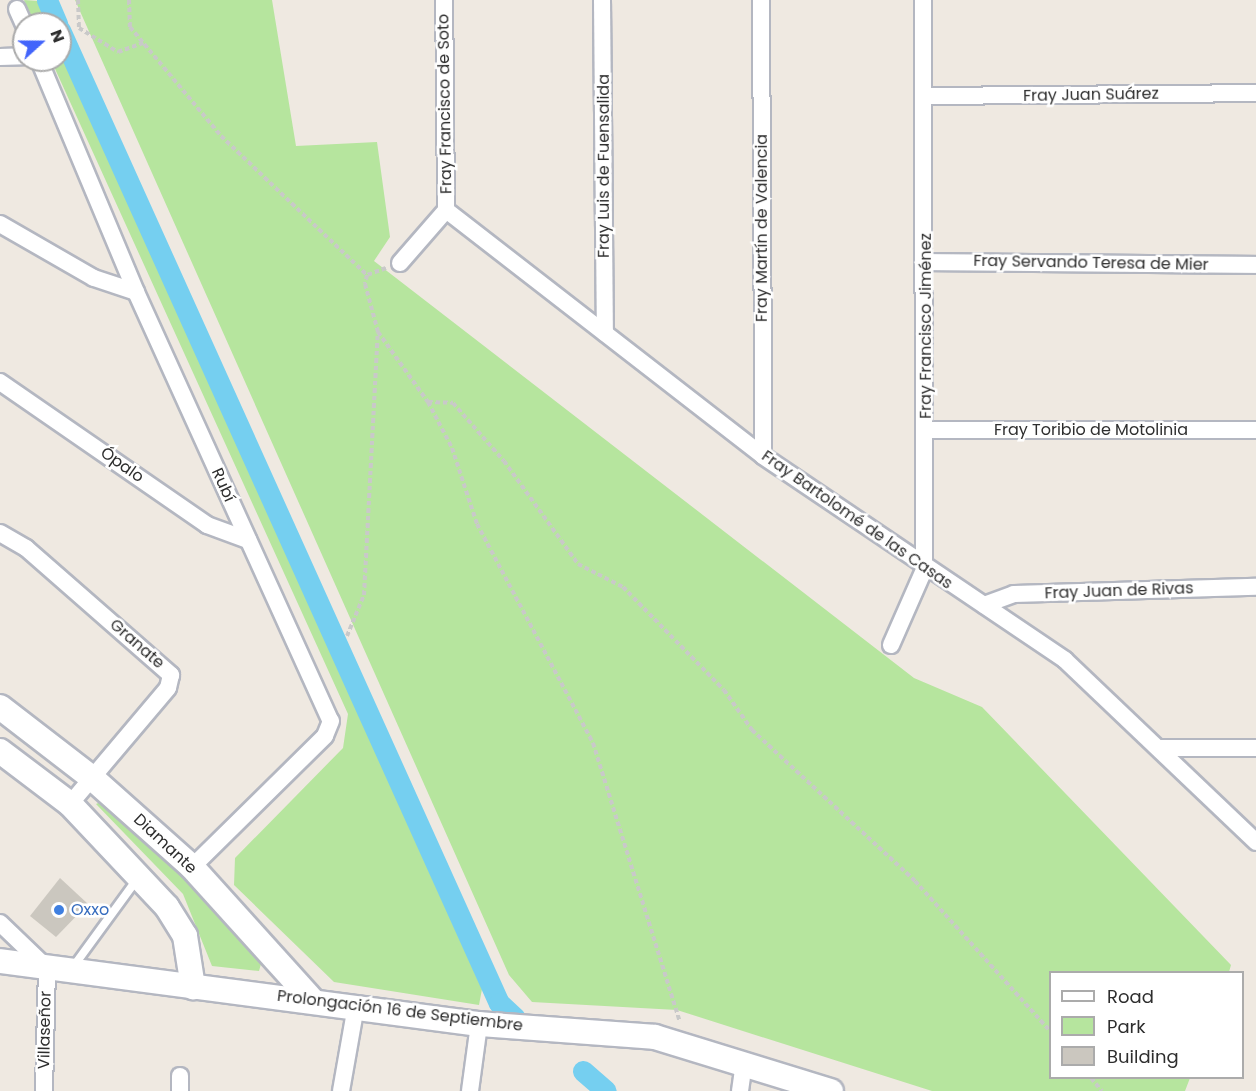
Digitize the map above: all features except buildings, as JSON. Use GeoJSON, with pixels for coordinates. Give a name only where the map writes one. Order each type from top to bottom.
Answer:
{"type":"FeatureCollection","features":[{"type":"Feature","properties":{"kind":"street","name":"Fray Francisco de Soto"},"geometry":{"type":"LineString","coordinates":[[400,262],[446,210],[444,0]]}},
{"type":"Feature","properties":{"kind":"street","name":"Fray Luis de Fuensalida"},"geometry":{"type":"LineString","coordinates":[[602,0],[605,333]]}},
{"type":"Feature","properties":{"kind":"street","name":"Fray Martín de Valencia"},"geometry":{"type":"LineString","coordinates":[[761,0],[763,456]]}},
{"type":"Feature","properties":{"kind":"street","name":"Fray Francisco Jiménez"},"geometry":{"type":"LineString","coordinates":[[891,645],[924,570],[927,96],[923,0]]}},
{"type":"Feature","properties":{"kind":"street","name":"Rubí"},"geometry":{"type":"LineString","coordinates":[[44,72],[136,292],[331,721],[325,736],[192,867]]}},
{"type":"Feature","properties":{"kind":"street","name":"Fray Juan Suárez"},"geometry":{"type":"LineString","coordinates":[[927,96],[1256,93]]}},
{"type":"Feature","properties":{"kind":"street","name":"Fray Bartolomé de las Casas"},"geometry":{"type":"LineString","coordinates":[[446,210],[763,456],[924,570],[984,605],[1065,660],[1256,842]]}},
{"type":"Feature","properties":{"kind":"street"},"geometry":{"type":"LineString","coordinates":[[0,224],[94,278],[136,292]]}},
{"type":"Feature","properties":{"kind":"street","name":"Fray Servando Teresa de Mier"},"geometry":{"type":"LineString","coordinates":[[926,262],[1256,265]]}},
{"type":"Feature","properties":{"kind":"street","name":"Ópalo"},"geometry":{"type":"LineString","coordinates":[[0,382],[207,525],[248,540]]}},
{"type":"Feature","properties":{"kind":"street","name":"Fray Toribio de Motolinia"},"geometry":{"type":"LineString","coordinates":[[925,430],[1256,430]]}},
{"type":"Feature","properties":{"kind":"street","name":"Granate"},"geometry":{"type":"LineString","coordinates":[[0,533],[26,548],[171,675],[168,688],[69,804]]}},
{"type":"Feature","properties":{"kind":"street","name":"Fray Juan de Rivas"},"geometry":{"type":"LineString","coordinates":[[984,605],[1014,594],[1256,586]]}},
{"type":"Feature","properties":{"kind":"street","name":"Diamante"},"geometry":{"type":"LineString","coordinates":[[0,707],[91,777],[192,867],[312,999]]}},
{"type":"Feature","properties":{"kind":"street"},"geometry":{"type":"LineString","coordinates":[[1158,747],[1256,748]]}},
{"type":"Feature","properties":{"kind":"street"},"geometry":{"type":"LineString","coordinates":[[0,751],[69,804],[140,875],[185,936],[193,987]]}},
{"type":"Feature","properties":{"kind":"street"},"geometry":{"type":"LineString","coordinates":[[0,923],[58,970]]}},
{"type":"Feature","properties":{"kind":"street","name":"Prolongación 16 de Septiembre"},"geometry":{"type":"LineString","coordinates":[[0,962],[193,987],[312,999],[479,1024],[655,1037],[744,1062],[831,1091]]}},
{"type":"Feature","properties":{"kind":"street","name":"Villaseñor"},"geometry":{"type":"LineString","coordinates":[[44,1091],[58,970]]}},
{"type":"Feature","properties":{"kind":"street"},"geometry":{"type":"LineString","coordinates":[[340,1091],[356,1006]]}},
{"type":"Feature","properties":{"kind":"street"},"geometry":{"type":"LineString","coordinates":[[470,1091],[479,1024]]}},
{"type":"Feature","properties":{"kind":"street"},"geometry":{"type":"LineString","coordinates":[[740,1091],[744,1062]]}},
{"type":"Feature","properties":{"kind":"lane"},"geometry":{"type":"LineString","coordinates":[[58,970],[140,875]]}},
{"type":"Feature","properties":{"kind":"path"},"geometry":{"type":"LineString","coordinates":[[78,0],[79,28],[118,52],[143,43]]}},
{"type":"Feature","properties":{"kind":"path"},"geometry":{"type":"LineString","coordinates":[[129,0],[130,27],[221,136],[367,275],[378,332],[364,595],[347,636]]}},
{"type":"Feature","properties":{"kind":"path"},"geometry":{"type":"LineString","coordinates":[[367,275],[400,262]]}},
{"type":"Feature","properties":{"kind":"path"},"geometry":{"type":"LineString","coordinates":[[378,332],[428,402],[452,448],[477,524],[593,743],[627,837],[655,954],[691,1046]]}},
{"type":"Feature","properties":{"kind":"path"},"geometry":{"type":"LineString","coordinates":[[428,402],[453,403],[504,461],[578,564],[623,587],[724,690],[752,730],[915,880],[1049,1030]]}},
{"type":"Feature","properties":{"kind":"path"},"geometry":{"type":"LineString","coordinates":[[1092,1079],[1102,1091]]}},
{"type":"Feature","properties":{"kind":"green space"},"geometry":{"type":"Polygon","coordinates":[[[24,0],[38,1],[43,12],[30,12],[24,0]]]}},
{"type":"Feature","properties":{"kind":"green space"},"geometry":{"type":"Polygon","coordinates":[[[75,0],[272,0],[296,146],[377,142],[390,237],[374,261],[914,678],[982,707],[1231,965],[1229,971],[1049,971],[1049,1079],[1190,1079],[1185,1091],[932,1091],[677,1010],[532,1002],[509,975],[75,0]]]}},
{"type":"Feature","properties":{"kind":"green space"},"geometry":{"type":"Polygon","coordinates":[[[56,72],[70,72],[482,989],[479,1005],[334,982],[234,885],[235,858],[343,748],[348,714],[56,72]]]}},
{"type":"Feature","properties":{"kind":"green space"},"geometry":{"type":"Polygon","coordinates":[[[109,798],[263,957],[259,971],[212,966],[183,894],[96,804],[109,798]]]}},
{"type":"Feature","properties":{"kind":"waterway"},"geometry":{"type":"LineString","coordinates":[[47,0],[52,12]]}},
{"type":"Feature","properties":{"kind":"waterway"},"geometry":{"type":"LineString","coordinates":[[72,57],[499,1003],[515,1018]]}},
{"type":"Feature","properties":{"kind":"waterway"},"geometry":{"type":"LineString","coordinates":[[583,1071],[606,1091]]}},
{"type":"Feature","properties":{"kind":"place","name":"Oxxo"},"geometry":{"type":"Point","coordinates":[59,910]}}]}
